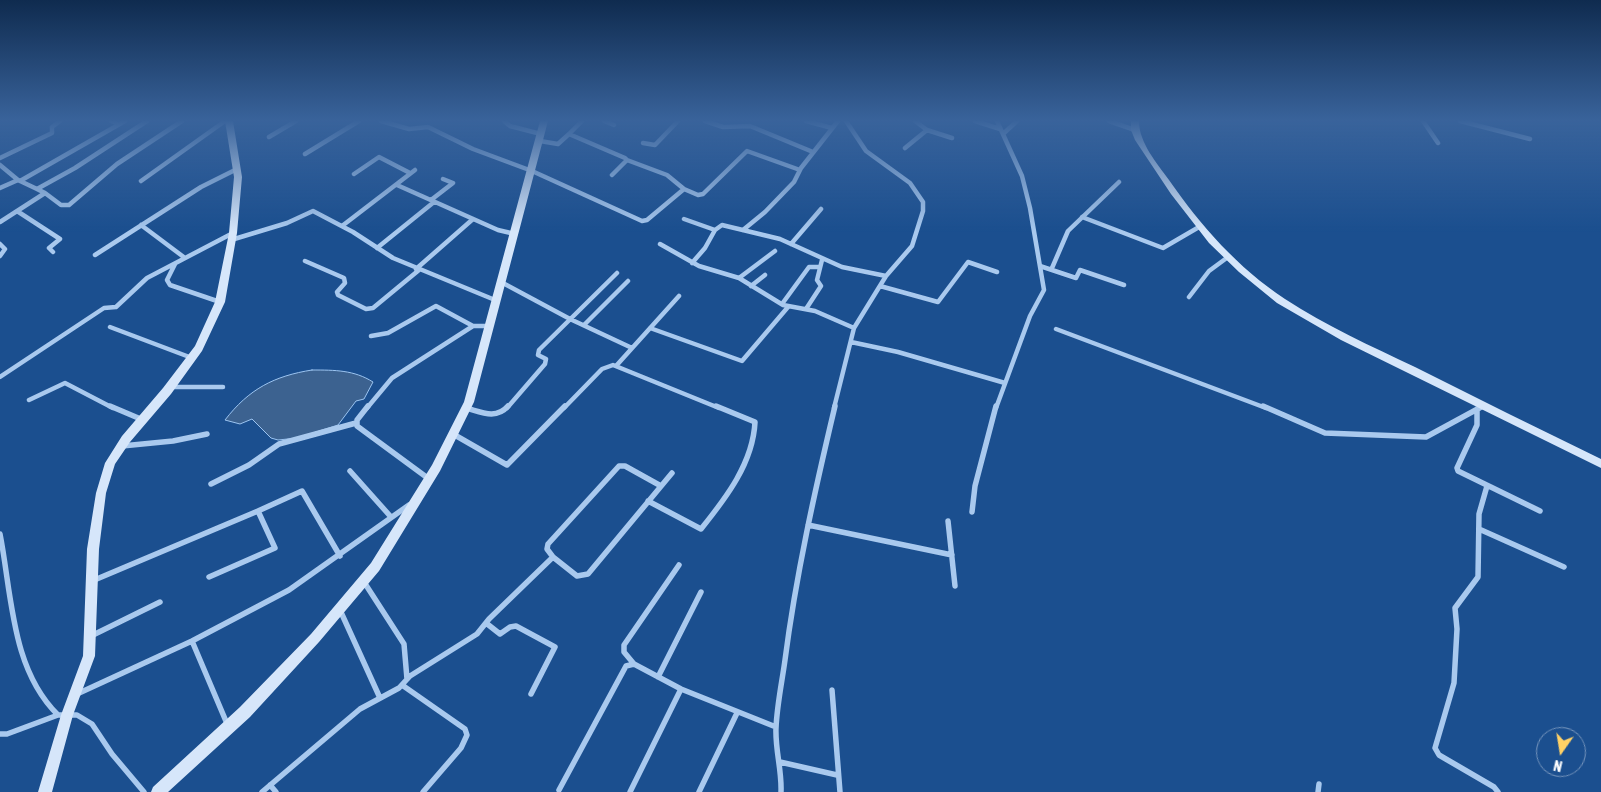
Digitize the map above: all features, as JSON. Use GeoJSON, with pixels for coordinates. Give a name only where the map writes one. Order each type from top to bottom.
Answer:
{"type":"FeatureCollection","features":[{"type":"Feature","properties":{"kind":"street"},"geometry":{"type":"LineString","coordinates":[[0,188],[19,180],[58,158]]}},
{"type":"Feature","properties":{"kind":"street"},"geometry":{"type":"LineString","coordinates":[[37,189],[90,158]]}},
{"type":"Feature","properties":{"kind":"street"},"geometry":{"type":"LineString","coordinates":[[0,165],[19,180],[45,193],[61,205],[69,205],[126,158]]}},
{"type":"Feature","properties":{"kind":"street"},"geometry":{"type":"LineString","coordinates":[[141,181],[173,158]]}},
{"type":"Feature","properties":{"kind":"street"},"geometry":{"type":"LineString","coordinates":[[45,792],[62,715],[74,695],[89,656],[93,549],[101,493],[110,463],[199,348],[220,302],[232,237],[238,177],[235,158]]}},
{"type":"Feature","properties":{"kind":"street"},"geometry":{"type":"LineString","coordinates":[[342,226],[412,172],[379,158],[354,174]]}},
{"type":"Feature","properties":{"kind":"street"},"geometry":{"type":"LineString","coordinates":[[497,158],[532,171],[642,221],[647,220],[684,189]]}},
{"type":"Feature","properties":{"kind":"street"},"geometry":{"type":"LineString","coordinates":[[158,792],[228,727],[315,638],[375,568],[429,479],[466,408],[536,158]]}},
{"type":"Feature","properties":{"kind":"street"},"geometry":{"type":"LineString","coordinates":[[622,158],[664,174],[682,184],[684,189],[698,195],[703,194],[740,158]]}},
{"type":"Feature","properties":{"kind":"street"},"geometry":{"type":"LineString","coordinates":[[766,158],[800,170]]}},
{"type":"Feature","properties":{"kind":"street"},"geometry":{"type":"LineString","coordinates":[[743,230],[783,195],[794,182],[809,158]]}},
{"type":"Feature","properties":{"kind":"street"},"geometry":{"type":"LineString","coordinates":[[780,792],[780,762],[776,746],[776,727],[790,621],[808,525],[854,328],[886,276],[912,246],[921,221],[923,202],[910,183],[876,158]]}},
{"type":"Feature","properties":{"kind":"street"},"geometry":{"type":"LineString","coordinates":[[972,512],[979,470],[1005,383],[1030,316],[1044,290],[1022,176],[1014,158]]}},
{"type":"Feature","properties":{"kind":"street"},"geometry":{"type":"LineString","coordinates":[[1152,158],[1162,178],[1199,227],[1228,257],[1250,276],[1302,314],[1480,408],[1600,465]]}},
{"type":"Feature","properties":{"kind":"street"},"geometry":{"type":"LineString","coordinates":[[612,175],[627,160]]}},
{"type":"Feature","properties":{"kind":"street"},"geometry":{"type":"LineString","coordinates":[[95,255],[201,187],[237,169]]}},
{"type":"Feature","properties":{"kind":"street"},"geometry":{"type":"LineString","coordinates":[[377,248],[453,183],[443,179]]}},
{"type":"Feature","properties":{"kind":"street"},"geometry":{"type":"LineString","coordinates":[[1052,268],[1068,230],[1119,182]]}},
{"type":"Feature","properties":{"kind":"street"},"geometry":{"type":"LineString","coordinates":[[397,185],[498,230],[515,234]]}},
{"type":"Feature","properties":{"kind":"street"},"geometry":{"type":"LineString","coordinates":[[0,222],[45,193]]}},
{"type":"Feature","properties":{"kind":"street"},"geometry":{"type":"LineString","coordinates":[[791,244],[820,209]]}},
{"type":"Feature","properties":{"kind":"street"},"geometry":{"type":"LineString","coordinates":[[17,211],[60,239],[48,248],[53,252]]}},
{"type":"Feature","properties":{"kind":"street"},"geometry":{"type":"LineString","coordinates":[[0,377],[100,311],[116,307],[142,282],[185,258],[232,237],[287,223],[313,211],[418,270],[495,300]]}},
{"type":"Feature","properties":{"kind":"street"},"geometry":{"type":"LineString","coordinates":[[1082,217],[1163,248],[1199,227]]}},
{"type":"Feature","properties":{"kind":"street"},"geometry":{"type":"LineString","coordinates":[[305,261],[344,278],[345,283],[337,292],[338,295],[366,309],[373,308],[418,270],[473,219]]}},
{"type":"Feature","properties":{"kind":"street"},"geometry":{"type":"LineString","coordinates":[[684,219],[715,230]]}},
{"type":"Feature","properties":{"kind":"street"},"geometry":{"type":"LineString","coordinates":[[142,225],[185,258]]}},
{"type":"Feature","properties":{"kind":"street"},"geometry":{"type":"LineString","coordinates":[[692,263],[704,249],[715,230],[722,225],[780,239],[842,268],[886,276]]}},
{"type":"Feature","properties":{"kind":"street"},"geometry":{"type":"LineString","coordinates":[[0,244],[5,249],[0,256]]}},
{"type":"Feature","properties":{"kind":"street"},"geometry":{"type":"LineString","coordinates":[[660,244],[692,263],[738,278],[782,304],[806,309],[854,328]]}},
{"type":"Feature","properties":{"kind":"street"},"geometry":{"type":"LineString","coordinates":[[738,278],[775,251]]}},
{"type":"Feature","properties":{"kind":"street"},"geometry":{"type":"LineString","coordinates":[[1189,297],[1209,271],[1228,257]]}},
{"type":"Feature","properties":{"kind":"street"},"geometry":{"type":"LineString","coordinates":[[806,309],[821,286],[818,280],[822,260]]}},
{"type":"Feature","properties":{"kind":"street"},"geometry":{"type":"LineString","coordinates":[[880,286],[938,302],[968,262],[997,272]]}},
{"type":"Feature","properties":{"kind":"street"},"geometry":{"type":"LineString","coordinates":[[175,264],[168,280],[170,285],[220,302]]}},
{"type":"Feature","properties":{"kind":"street"},"geometry":{"type":"LineString","coordinates":[[1040,266],[1052,268],[1076,278],[1080,270],[1124,285]]}},
{"type":"Feature","properties":{"kind":"street"},"geometry":{"type":"LineString","coordinates":[[782,304],[809,267],[820,267]]}},
{"type":"Feature","properties":{"kind":"street"},"geometry":{"type":"LineString","coordinates":[[466,408],[494,415],[503,412],[544,364],[546,359],[538,355],[539,350],[617,272]]}},
{"type":"Feature","properties":{"kind":"street"},"geometry":{"type":"LineString","coordinates":[[751,286],[765,275]]}},
{"type":"Feature","properties":{"kind":"street"},"geometry":{"type":"LineString","coordinates":[[584,325],[628,281]]}},
{"type":"Feature","properties":{"kind":"street"},"geometry":{"type":"LineString","coordinates":[[502,282],[570,319],[632,348]]}},
{"type":"Feature","properties":{"kind":"street"},"geometry":{"type":"LineString","coordinates":[[616,366],[679,296]]}},
{"type":"Feature","properties":{"kind":"street"},"geometry":{"type":"LineString","coordinates":[[371,336],[388,332],[436,306],[473,326],[488,326]]}},
{"type":"Feature","properties":{"kind":"street"},"geometry":{"type":"LineString","coordinates":[[650,328],[742,362],[788,306]]}},
{"type":"Feature","properties":{"kind":"street"},"geometry":{"type":"LineString","coordinates":[[211,484],[249,465],[279,444],[356,424],[392,378],[473,326]]}},
{"type":"Feature","properties":{"kind":"street"},"geometry":{"type":"LineString","coordinates":[[110,327],[192,358]]}},
{"type":"Feature","properties":{"kind":"street"},"geometry":{"type":"LineString","coordinates":[[1056,329],[1273,410],[1325,433],[1426,438],[1480,408]]}},
{"type":"Feature","properties":{"kind":"street"},"geometry":{"type":"LineString","coordinates":[[851,342],[898,352],[1005,383]]}},
{"type":"Feature","properties":{"kind":"street"},"geometry":{"type":"LineString","coordinates":[[453,434],[507,465],[602,369],[608,366],[616,366],[756,422],[754,440],[729,495],[700,529],[648,501]]}},
{"type":"Feature","properties":{"kind":"street"},"geometry":{"type":"LineString","coordinates":[[30,400],[65,383],[107,405],[143,420]]}},
{"type":"Feature","properties":{"kind":"street"},"geometry":{"type":"LineString","coordinates":[[170,387],[223,387]]}},
{"type":"Feature","properties":{"kind":"street"},"geometry":{"type":"LineString","coordinates":[[1480,408],[1476,425],[1458,468],[1461,474],[1540,511]]}},
{"type":"Feature","properties":{"kind":"street"},"geometry":{"type":"LineString","coordinates":[[356,424],[429,479]]}},
{"type":"Feature","properties":{"kind":"street"},"geometry":{"type":"LineString","coordinates":[[122,446],[173,441],[207,434]]}},
{"type":"Feature","properties":{"kind":"street"},"geometry":{"type":"LineString","coordinates":[[661,486],[619,466],[548,544],[547,550],[577,576],[582,577],[588,574],[672,473]]}},
{"type":"Feature","properties":{"kind":"street"},"geometry":{"type":"LineString","coordinates":[[350,471],[391,517]]}},
{"type":"Feature","properties":{"kind":"street"},"geometry":{"type":"LineString","coordinates":[[1487,486],[1479,514],[1478,577],[1455,608],[1457,629],[1454,684],[1435,748],[1439,756],[1494,787],[1498,792]]}},
{"type":"Feature","properties":{"kind":"street"},"geometry":{"type":"LineString","coordinates":[[92,582],[302,491],[340,556]]}},
{"type":"Feature","properties":{"kind":"street"},"geometry":{"type":"LineString","coordinates":[[74,695],[107,682],[192,641],[288,590],[340,556],[416,500]]}},
{"type":"Feature","properties":{"kind":"street"},"geometry":{"type":"LineString","coordinates":[[209,577],[275,548],[258,511]]}},
{"type":"Feature","properties":{"kind":"street"},"geometry":{"type":"LineString","coordinates":[[948,521],[955,586]]}},
{"type":"Feature","properties":{"kind":"street"},"geometry":{"type":"LineString","coordinates":[[808,525],[952,555]]}},
{"type":"Feature","properties":{"kind":"street"},"geometry":{"type":"LineString","coordinates":[[1479,529],[1564,567]]}},
{"type":"Feature","properties":{"kind":"street"},"geometry":{"type":"LineString","coordinates":[[0,534],[2,558],[24,661],[42,699],[62,715]]}},
{"type":"Feature","properties":{"kind":"street"},"geometry":{"type":"LineString","coordinates":[[262,792],[360,709],[402,685],[407,679],[477,634],[553,557]]}},
{"type":"Feature","properties":{"kind":"street"},"geometry":{"type":"LineString","coordinates":[[680,565],[624,645],[624,652],[634,664],[681,689],[776,727]]}},
{"type":"Feature","properties":{"kind":"street"},"geometry":{"type":"LineString","coordinates":[[363,581],[404,644],[407,679]]}},
{"type":"Feature","properties":{"kind":"street"},"geometry":{"type":"LineString","coordinates":[[658,677],[701,592]]}},
{"type":"Feature","properties":{"kind":"street"},"geometry":{"type":"LineString","coordinates":[[90,637],[160,602]]}},
{"type":"Feature","properties":{"kind":"street"},"geometry":{"type":"LineString","coordinates":[[340,609],[380,698]]}},
{"type":"Feature","properties":{"kind":"street"},"geometry":{"type":"LineString","coordinates":[[486,623],[500,634],[510,627],[516,626],[555,648],[531,694]]}},
{"type":"Feature","properties":{"kind":"street"},"geometry":{"type":"LineString","coordinates":[[192,641],[228,727]]}},
{"type":"Feature","properties":{"kind":"street"},"geometry":{"type":"LineString","coordinates":[[559,790],[626,666],[634,664]]}},
{"type":"Feature","properties":{"kind":"street"},"geometry":{"type":"LineString","coordinates":[[402,685],[465,729],[467,735],[461,748],[423,792]]}},
{"type":"Feature","properties":{"kind":"street"},"geometry":{"type":"LineString","coordinates":[[630,792],[681,689]]}},
{"type":"Feature","properties":{"kind":"street"},"geometry":{"type":"LineString","coordinates":[[832,690],[837,775],[840,792]]}},
{"type":"Feature","properties":{"kind":"street"},"geometry":{"type":"LineString","coordinates":[[699,792],[737,712]]}},
{"type":"Feature","properties":{"kind":"street"},"geometry":{"type":"LineString","coordinates":[[0,734],[6,734],[62,715],[78,715],[92,724],[112,754],[144,792]]}},
{"type":"Feature","properties":{"kind":"street"},"geometry":{"type":"LineString","coordinates":[[780,762],[837,775]]}},
{"type":"Feature","properties":{"kind":"street"},"geometry":{"type":"LineString","coordinates":[[1318,792],[1319,784]]}},
{"type":"Feature","properties":{"kind":"street"},"geometry":{"type":"LineString","coordinates":[[270,785],[276,792]]}},
{"type":"Feature","properties":{"kind":"water"},"geometry":{"type":"Polygon","coordinates":[[[312,370],[351,373],[373,382],[364,399],[356,401],[338,425],[297,438],[278,440],[271,438],[252,419],[240,424],[225,420],[243,400],[263,386],[286,376],[312,370]]]}}]}
